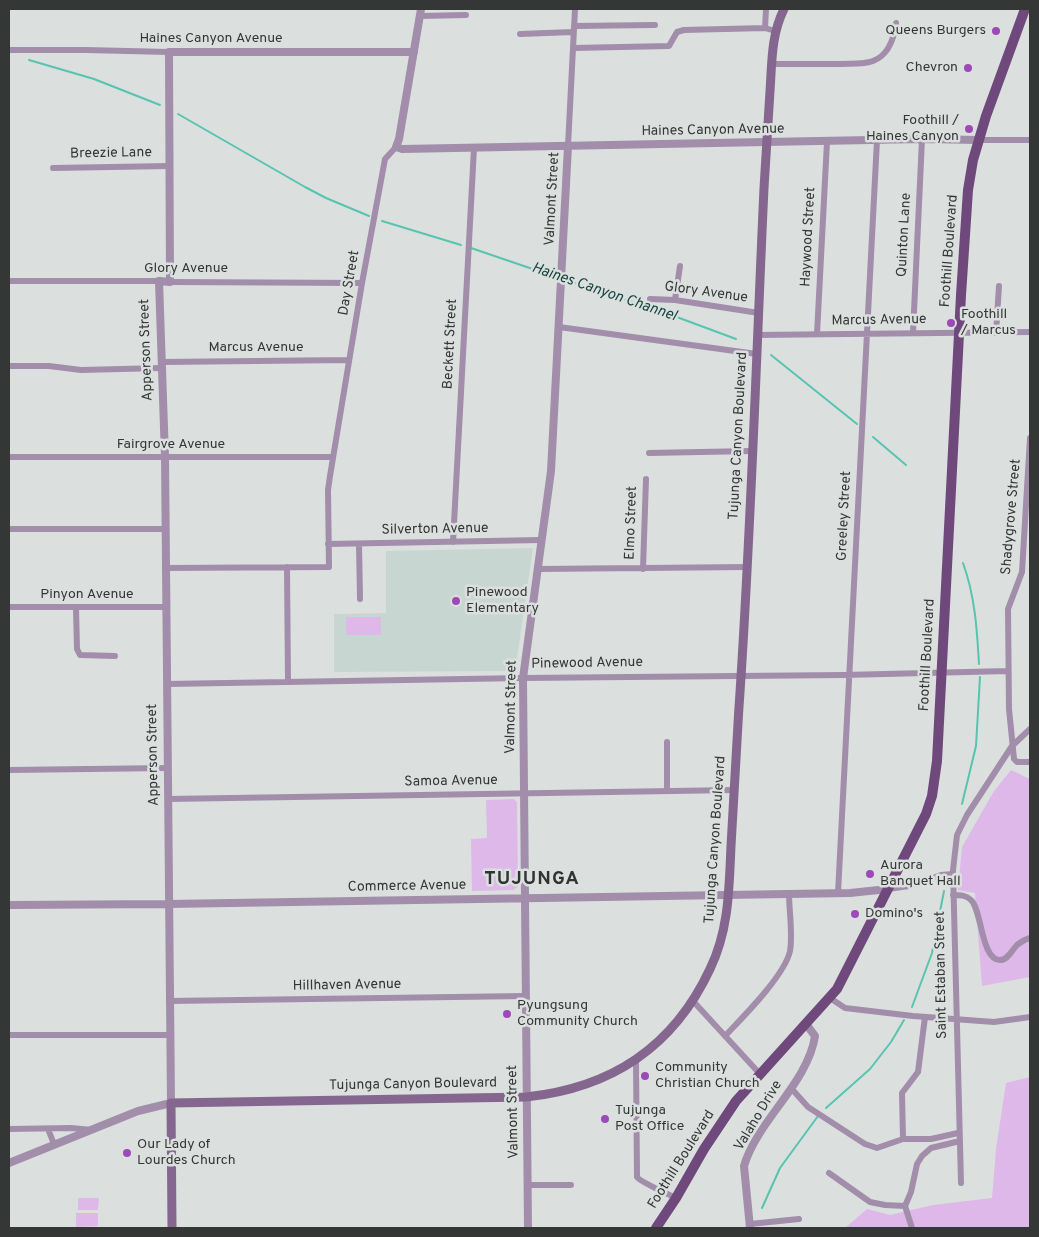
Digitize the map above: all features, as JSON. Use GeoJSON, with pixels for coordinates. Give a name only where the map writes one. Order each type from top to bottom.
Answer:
{"type":"FeatureCollection","features":[{"type":"Feature","properties":{"kind":"main road","name":"Tujunga Canyon Boulevard"},"geometry":{"type":"LineString","coordinates":[[171,1103],[526,1097],[559,1092],[610,1076],[636,1060],[672,1028],[692,1001],[720,945],[726,920],[742,675],[751,451],[772,64],[775,31],[784,9]]}},
{"type":"Feature","properties":{"kind":"main road","name":"Foothill Boulevard"},"geometry":{"type":"LineString","coordinates":[[656,1228],[719,1125],[736,1101],[830,998],[844,976],[926,814],[932,796],[937,761],[968,190],[979,140],[1025,9]]}},
{"type":"Feature","properties":{"kind":"main road","name":"Apperson Street"},"geometry":{"type":"LineString","coordinates":[[171,1103],[172,1228]]}},
{"type":"Feature","properties":{"kind":"street","name":"Valmont Street"},"geometry":{"type":"LineString","coordinates":[[528,1228],[523,678],[551,471],[575,9]]}},
{"type":"Feature","properties":{"kind":"street"},"geometry":{"type":"LineString","coordinates":[[765,28],[766,9]]}},
{"type":"Feature","properties":{"kind":"street"},"geometry":{"type":"LineString","coordinates":[[421,12],[466,15]]}},
{"type":"Feature","properties":{"kind":"street","name":"Day Street"},"geometry":{"type":"LineString","coordinates":[[287,567],[328,567],[328,490],[349,360],[386,159],[396,148],[399,140],[421,12]]}},
{"type":"Feature","properties":{"kind":"street"},"geometry":{"type":"LineString","coordinates":[[772,64],[848,64],[874,61],[891,45],[896,23]]}},
{"type":"Feature","properties":{"kind":"street"},"geometry":{"type":"LineString","coordinates":[[520,34],[655,25]]}},
{"type":"Feature","properties":{"kind":"street"},"geometry":{"type":"LineString","coordinates":[[573,48],[669,46],[675,35],[681,30],[765,28],[775,31]]}},
{"type":"Feature","properties":{"kind":"street","name":"Haines Canyon Avenue"},"geometry":{"type":"LineString","coordinates":[[9,50],[414,52]]}},
{"type":"Feature","properties":{"kind":"street"},"geometry":{"type":"LineString","coordinates":[[169,52],[170,282]]}},
{"type":"Feature","properties":{"kind":"street","name":"Haines Canyon Avenue"},"geometry":{"type":"LineString","coordinates":[[396,148],[922,139],[1030,140]]}},
{"type":"Feature","properties":{"kind":"street","name":"Quinton Lane"},"geometry":{"type":"LineString","coordinates":[[913,333],[922,139]]}},
{"type":"Feature","properties":{"kind":"street","name":"Greeley Street"},"geometry":{"type":"LineString","coordinates":[[838,893],[876,140]]}},
{"type":"Feature","properties":{"kind":"street","name":"Haywood Street"},"geometry":{"type":"LineString","coordinates":[[817,334],[827,142]]}},
{"type":"Feature","properties":{"kind":"street","name":"Beckett Street"},"geometry":{"type":"LineString","coordinates":[[453,542],[474,148]]}},
{"type":"Feature","properties":{"kind":"street","name":"Breezie Lane"},"geometry":{"type":"LineString","coordinates":[[53,168],[169,166]]}},
{"type":"Feature","properties":{"kind":"street"},"geometry":{"type":"LineString","coordinates":[[675,300],[680,266]]}},
{"type":"Feature","properties":{"kind":"street","name":"Glory Avenue"},"geometry":{"type":"LineString","coordinates":[[9,281],[362,283]]}},
{"type":"Feature","properties":{"kind":"street","name":"Apperson Street"},"geometry":{"type":"LineString","coordinates":[[159,282],[165,457],[171,1103]]}},
{"type":"Feature","properties":{"kind":"street"},"geometry":{"type":"LineString","coordinates":[[996,333],[999,286]]}},
{"type":"Feature","properties":{"kind":"street","name":"Glory Avenue"},"geometry":{"type":"LineString","coordinates":[[650,299],[675,300],[759,313]]}},
{"type":"Feature","properties":{"kind":"street"},"geometry":{"type":"LineString","coordinates":[[559,327],[757,354]]}},
{"type":"Feature","properties":{"kind":"street","name":"Marcus Avenue"},"geometry":{"type":"LineString","coordinates":[[758,335],[867,332],[1030,332]]}},
{"type":"Feature","properties":{"kind":"street","name":"Marcus Avenue"},"geometry":{"type":"LineString","coordinates":[[10,366],[49,366],[81,370],[162,365],[349,360]]}},
{"type":"Feature","properties":{"kind":"street","name":"Shadygrove Street"},"geometry":{"type":"LineString","coordinates":[[1012,746],[1008,671],[1008,609],[1022,572],[1030,438]]}},
{"type":"Feature","properties":{"kind":"street"},"geometry":{"type":"LineString","coordinates":[[649,452],[751,451]]}},
{"type":"Feature","properties":{"kind":"street","name":"Fairgrove Avenue"},"geometry":{"type":"LineString","coordinates":[[9,457],[334,457]]}},
{"type":"Feature","properties":{"kind":"street","name":"Elmo Street"},"geometry":{"type":"LineString","coordinates":[[643,569],[646,479]]}},
{"type":"Feature","properties":{"kind":"street"},"geometry":{"type":"LineString","coordinates":[[9,529],[165,529]]}},
{"type":"Feature","properties":{"kind":"street","name":"Silverton Avenue"},"geometry":{"type":"LineString","coordinates":[[328,544],[541,540]]}},
{"type":"Feature","properties":{"kind":"street"},"geometry":{"type":"LineString","coordinates":[[359,544],[360,599]]}},
{"type":"Feature","properties":{"kind":"street"},"geometry":{"type":"LineString","coordinates":[[165,568],[287,567],[288,682]]}},
{"type":"Feature","properties":{"kind":"street"},"geometry":{"type":"LineString","coordinates":[[538,569],[747,568]]}},
{"type":"Feature","properties":{"kind":"street","name":"Pinyon Avenue"},"geometry":{"type":"LineString","coordinates":[[9,607],[165,608]]}},
{"type":"Feature","properties":{"kind":"street"},"geometry":{"type":"LineString","coordinates":[[76,608],[77,649],[80,655],[115,656]]}},
{"type":"Feature","properties":{"kind":"street","name":"Pinewood Avenue"},"geometry":{"type":"LineString","coordinates":[[167,684],[849,675],[1008,671]]}},
{"type":"Feature","properties":{"kind":"street","name":"Saint Estaban Street"},"geometry":{"type":"LineString","coordinates":[[961,1184],[960,1141],[958,1133],[953,895],[957,835],[967,815],[1012,746],[1030,729]]}},
{"type":"Feature","properties":{"kind":"street"},"geometry":{"type":"LineString","coordinates":[[667,742],[668,791]]}},
{"type":"Feature","properties":{"kind":"street"},"geometry":{"type":"LineString","coordinates":[[1012,746],[1014,759],[1017,762],[1030,762]]}},
{"type":"Feature","properties":{"kind":"street"},"geometry":{"type":"LineString","coordinates":[[9,770],[168,768]]}},
{"type":"Feature","properties":{"kind":"street","name":"Samoa Avenue"},"geometry":{"type":"LineString","coordinates":[[168,799],[735,790]]}},
{"type":"Feature","properties":{"kind":"street","name":"Commerce Avenue"},"geometry":{"type":"LineString","coordinates":[[9,905],[875,892],[909,886],[941,874],[953,874]]}},
{"type":"Feature","properties":{"kind":"street"},"geometry":{"type":"LineString","coordinates":[[725,1036],[768,988],[788,956],[790,944],[789,893]]}},
{"type":"Feature","properties":{"kind":"street"},"geometry":{"type":"LineString","coordinates":[[953,895],[964,896],[973,902],[985,941],[995,959],[1004,959],[1017,945],[1030,938]]}},
{"type":"Feature","properties":{"kind":"street","name":"Hillhaven Avenue"},"geometry":{"type":"LineString","coordinates":[[170,1001],[526,996]]}},
{"type":"Feature","properties":{"kind":"street"},"geometry":{"type":"LineString","coordinates":[[830,998],[840,1006],[850,1009],[926,1017],[994,1022],[1030,1017]]}},
{"type":"Feature","properties":{"kind":"street"},"geometry":{"type":"LineString","coordinates":[[692,1001],[760,1074]]}},
{"type":"Feature","properties":{"kind":"street"},"geometry":{"type":"LineString","coordinates":[[903,1139],[902,1093],[918,1072],[926,1017]]}},
{"type":"Feature","properties":{"kind":"street","name":"Valaho Drive"},"geometry":{"type":"LineString","coordinates":[[750,1226],[744,1174],[746,1159],[804,1066],[815,1040],[814,1032],[806,1024]]}},
{"type":"Feature","properties":{"kind":"street"},"geometry":{"type":"LineString","coordinates":[[9,1035],[170,1035]]}},
{"type":"Feature","properties":{"kind":"street"},"geometry":{"type":"LineString","coordinates":[[636,1060],[637,1177],[641,1182],[676,1198]]}},
{"type":"Feature","properties":{"kind":"street"},"geometry":{"type":"LineString","coordinates":[[791,1088],[808,1106],[865,1144],[877,1148],[903,1139],[931,1139],[958,1133]]}},
{"type":"Feature","properties":{"kind":"street","name":"Tujunga Canyon Boulevard"},"geometry":{"type":"LineString","coordinates":[[9,1163],[138,1111],[171,1103]]}},
{"type":"Feature","properties":{"kind":"street"},"geometry":{"type":"LineString","coordinates":[[9,1129],[71,1128],[93,1130]]}},
{"type":"Feature","properties":{"kind":"street"},"geometry":{"type":"LineString","coordinates":[[48,1129],[54,1144]]}},
{"type":"Feature","properties":{"kind":"street"},"geometry":{"type":"LineString","coordinates":[[912,1228],[905,1206],[912,1190],[916,1164],[928,1149],[960,1141]]}},
{"type":"Feature","properties":{"kind":"street"},"geometry":{"type":"LineString","coordinates":[[830,1173],[870,1202],[905,1206]]}},
{"type":"Feature","properties":{"kind":"street"},"geometry":{"type":"LineString","coordinates":[[527,1185],[571,1185]]}},
{"type":"Feature","properties":{"kind":"street"},"geometry":{"type":"LineString","coordinates":[[750,1226],[782,1225],[799,1219]]}},
{"type":"Feature","properties":{"kind":"shaded area","name":"Pinewood Elementary"},"geometry":{"type":"Polygon","coordinates":[[[533,548],[516,665],[510,671],[334,672],[334,614],[386,613],[386,551],[533,548]]]}},
{"type":"Feature","properties":{"kind":"shaded area"},"geometry":{"type":"Polygon","coordinates":[[[346,617],[381,617],[381,635],[346,635],[346,617]]]}},
{"type":"Feature","properties":{"kind":"shaded area"},"geometry":{"type":"Polygon","coordinates":[[[1011,770],[1030,779],[1030,977],[982,986],[975,893],[958,890],[962,847],[994,791],[1011,770]]]}},
{"type":"Feature","properties":{"kind":"shaded area"},"geometry":{"type":"Polygon","coordinates":[[[514,799],[517,802],[518,887],[513,890],[472,891],[471,839],[487,838],[486,800],[514,799]]]}},
{"type":"Feature","properties":{"kind":"shaded area"},"geometry":{"type":"Polygon","coordinates":[[[1030,1077],[1030,1228],[845,1228],[867,1209],[890,1215],[933,1205],[992,1198],[996,1149],[1006,1083],[1030,1077]]]}},
{"type":"Feature","properties":{"kind":"shaded area"},"geometry":{"type":"Polygon","coordinates":[[[78,1198],[99,1198],[98,1210],[78,1210],[78,1198]]]}},
{"type":"Feature","properties":{"kind":"shaded area"},"geometry":{"type":"Polygon","coordinates":[[[76,1213],[98,1213],[98,1226],[76,1227],[76,1213]]]}},
{"type":"Feature","properties":{"kind":"waterway","name":"Haines Canyon Channel"},"geometry":{"type":"LineString","coordinates":[[29,60],[94,79],[160,105]]}},
{"type":"Feature","properties":{"kind":"waterway","name":"Haines Canyon Channel"},"geometry":{"type":"LineString","coordinates":[[178,114],[305,187],[369,216]]}},
{"type":"Feature","properties":{"kind":"waterway","name":"Haines Canyon Channel"},"geometry":{"type":"LineString","coordinates":[[382,221],[461,245]]}},
{"type":"Feature","properties":{"kind":"waterway","name":"Haines Canyon Channel"},"geometry":{"type":"LineString","coordinates":[[471,248],[559,278]]}},
{"type":"Feature","properties":{"kind":"waterway","name":"Haines Canyon Channel"},"geometry":{"type":"LineString","coordinates":[[563,279],[666,313],[736,339]]}},
{"type":"Feature","properties":{"kind":"waterway","name":"Haines Canyon Channel"},"geometry":{"type":"LineString","coordinates":[[771,355],[857,424]]}},
{"type":"Feature","properties":{"kind":"waterway","name":"Haines Canyon Channel"},"geometry":{"type":"LineString","coordinates":[[873,437],[906,465]]}},
{"type":"Feature","properties":{"kind":"waterway","name":"Haines Canyon Channel"},"geometry":{"type":"LineString","coordinates":[[963,563],[973,600],[979,664]]}},
{"type":"Feature","properties":{"kind":"waterway","name":"Haines Canyon Channel"},"geometry":{"type":"LineString","coordinates":[[962,804],[976,746],[980,677]]}},
{"type":"Feature","properties":{"kind":"waterway","name":"Haines Canyon Channel"},"geometry":{"type":"LineString","coordinates":[[912,1007],[932,953],[944,891]]}},
{"type":"Feature","properties":{"kind":"waterway","name":"Haines Canyon Channel"},"geometry":{"type":"LineString","coordinates":[[826,1108],[870,1069],[891,1042],[904,1020]]}},
{"type":"Feature","properties":{"kind":"waterway","name":"Haines Canyon Channel"},"geometry":{"type":"LineString","coordinates":[[762,1208],[780,1168],[818,1116]]}},
{"type":"Feature","properties":{"kind":"place","name":"Queens Burgers"},"geometry":{"type":"Point","coordinates":[996,31]}},
{"type":"Feature","properties":{"kind":"place","name":"Chevron"},"geometry":{"type":"Point","coordinates":[968,68]}},
{"type":"Feature","properties":{"kind":"place","name":"Foothill / Haines Canyon"},"geometry":{"type":"Point","coordinates":[969,129]}},
{"type":"Feature","properties":{"kind":"place","name":"Foothill / Marcus"},"geometry":{"type":"Point","coordinates":[951,323]}},
{"type":"Feature","properties":{"kind":"place","name":"Pinewood Elementary"},"geometry":{"type":"Point","coordinates":[456,601]}},
{"type":"Feature","properties":{"kind":"place","name":"Aurora Banquet Hall"},"geometry":{"type":"Point","coordinates":[870,874]}},
{"type":"Feature","properties":{"kind":"place","name":"Domino's"},"geometry":{"type":"Point","coordinates":[855,914]}},
{"type":"Feature","properties":{"kind":"place","name":"Pyungsung Community Church"},"geometry":{"type":"Point","coordinates":[507,1014]}},
{"type":"Feature","properties":{"kind":"place","name":"Community Christian Church"},"geometry":{"type":"Point","coordinates":[645,1076]}},
{"type":"Feature","properties":{"kind":"place","name":"Tujunga Post Office"},"geometry":{"type":"Point","coordinates":[605,1119]}},
{"type":"Feature","properties":{"kind":"place","name":"Our Lady of Lourdes Church"},"geometry":{"type":"Point","coordinates":[127,1153]}},
{"type":"Feature","properties":{"kind":"district","name":"TUJUNGA"},"geometry":{"type":"Point","coordinates":[532,880]}}]}
